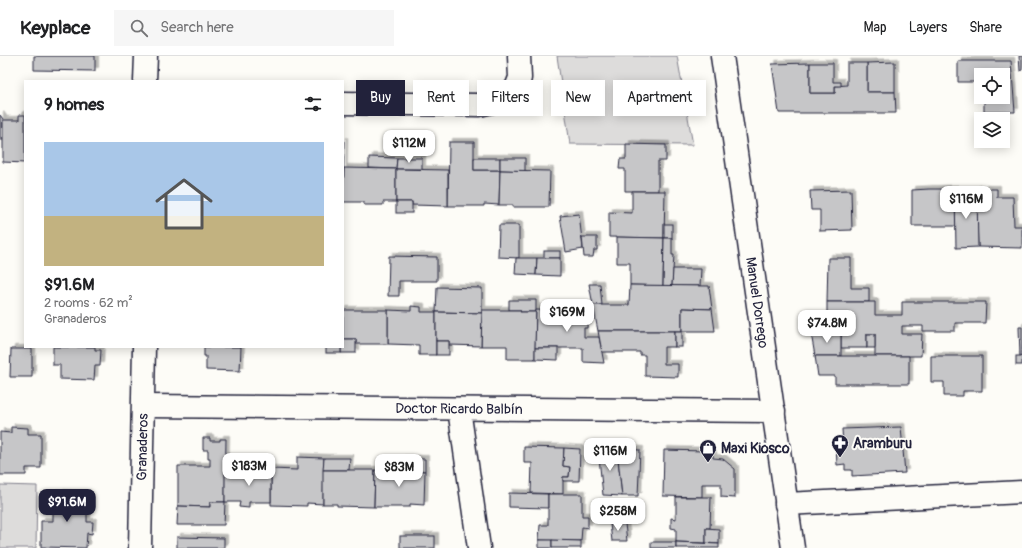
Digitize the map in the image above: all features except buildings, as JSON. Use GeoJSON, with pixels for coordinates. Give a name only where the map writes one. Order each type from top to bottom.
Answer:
{"type":"FeatureCollection","features":[{"type":"Feature","properties":{"kind":"street"},"geometry":{"type":"LineString","coordinates":[[145,80],[146,56]]}},
{"type":"Feature","properties":{"kind":"street","name":"Manuel Dorrego"},"geometry":{"type":"LineString","coordinates":[[722,56],[793,548]]}},
{"type":"Feature","properties":{"kind":"street"},"geometry":{"type":"LineString","coordinates":[[344,103],[479,105],[504,99],[516,88],[520,78],[520,62]]}},
{"type":"Feature","properties":{"kind":"street","name":"Granaderos"},"geometry":{"type":"LineString","coordinates":[[140,548],[144,348]]}},
{"type":"Feature","properties":{"kind":"street","name":"Doctor Ricardo Balbín"},"geometry":{"type":"LineString","coordinates":[[144,406],[774,411]]}},
{"type":"Feature","properties":{"kind":"street"},"geometry":{"type":"LineString","coordinates":[[459,409],[480,548]]}},
{"type":"Feature","properties":{"kind":"street"},"geometry":{"type":"LineString","coordinates":[[786,504],[1022,492]]}},
{"type":"Feature","properties":{"kind":"shaded area"},"geometry":{"type":"Polygon","coordinates":[[[557,56],[677,56],[681,80],[613,80],[613,116],[688,116],[693,145],[570,144],[566,116],[605,116],[605,80],[561,80],[557,56]]]}},
{"type":"Feature","properties":{"kind":"shaded area"},"geometry":{"type":"Polygon","coordinates":[[[0,485],[37,486],[36,548],[0,548],[0,485]]]}},
{"type":"Feature","properties":{"kind":"place","name":"Aramburu"},"geometry":{"type":"Point","coordinates":[840,458]}},
{"type":"Feature","properties":{"kind":"place","name":"Maxi Kiosco"},"geometry":{"type":"Point","coordinates":[708,463]}}]}
